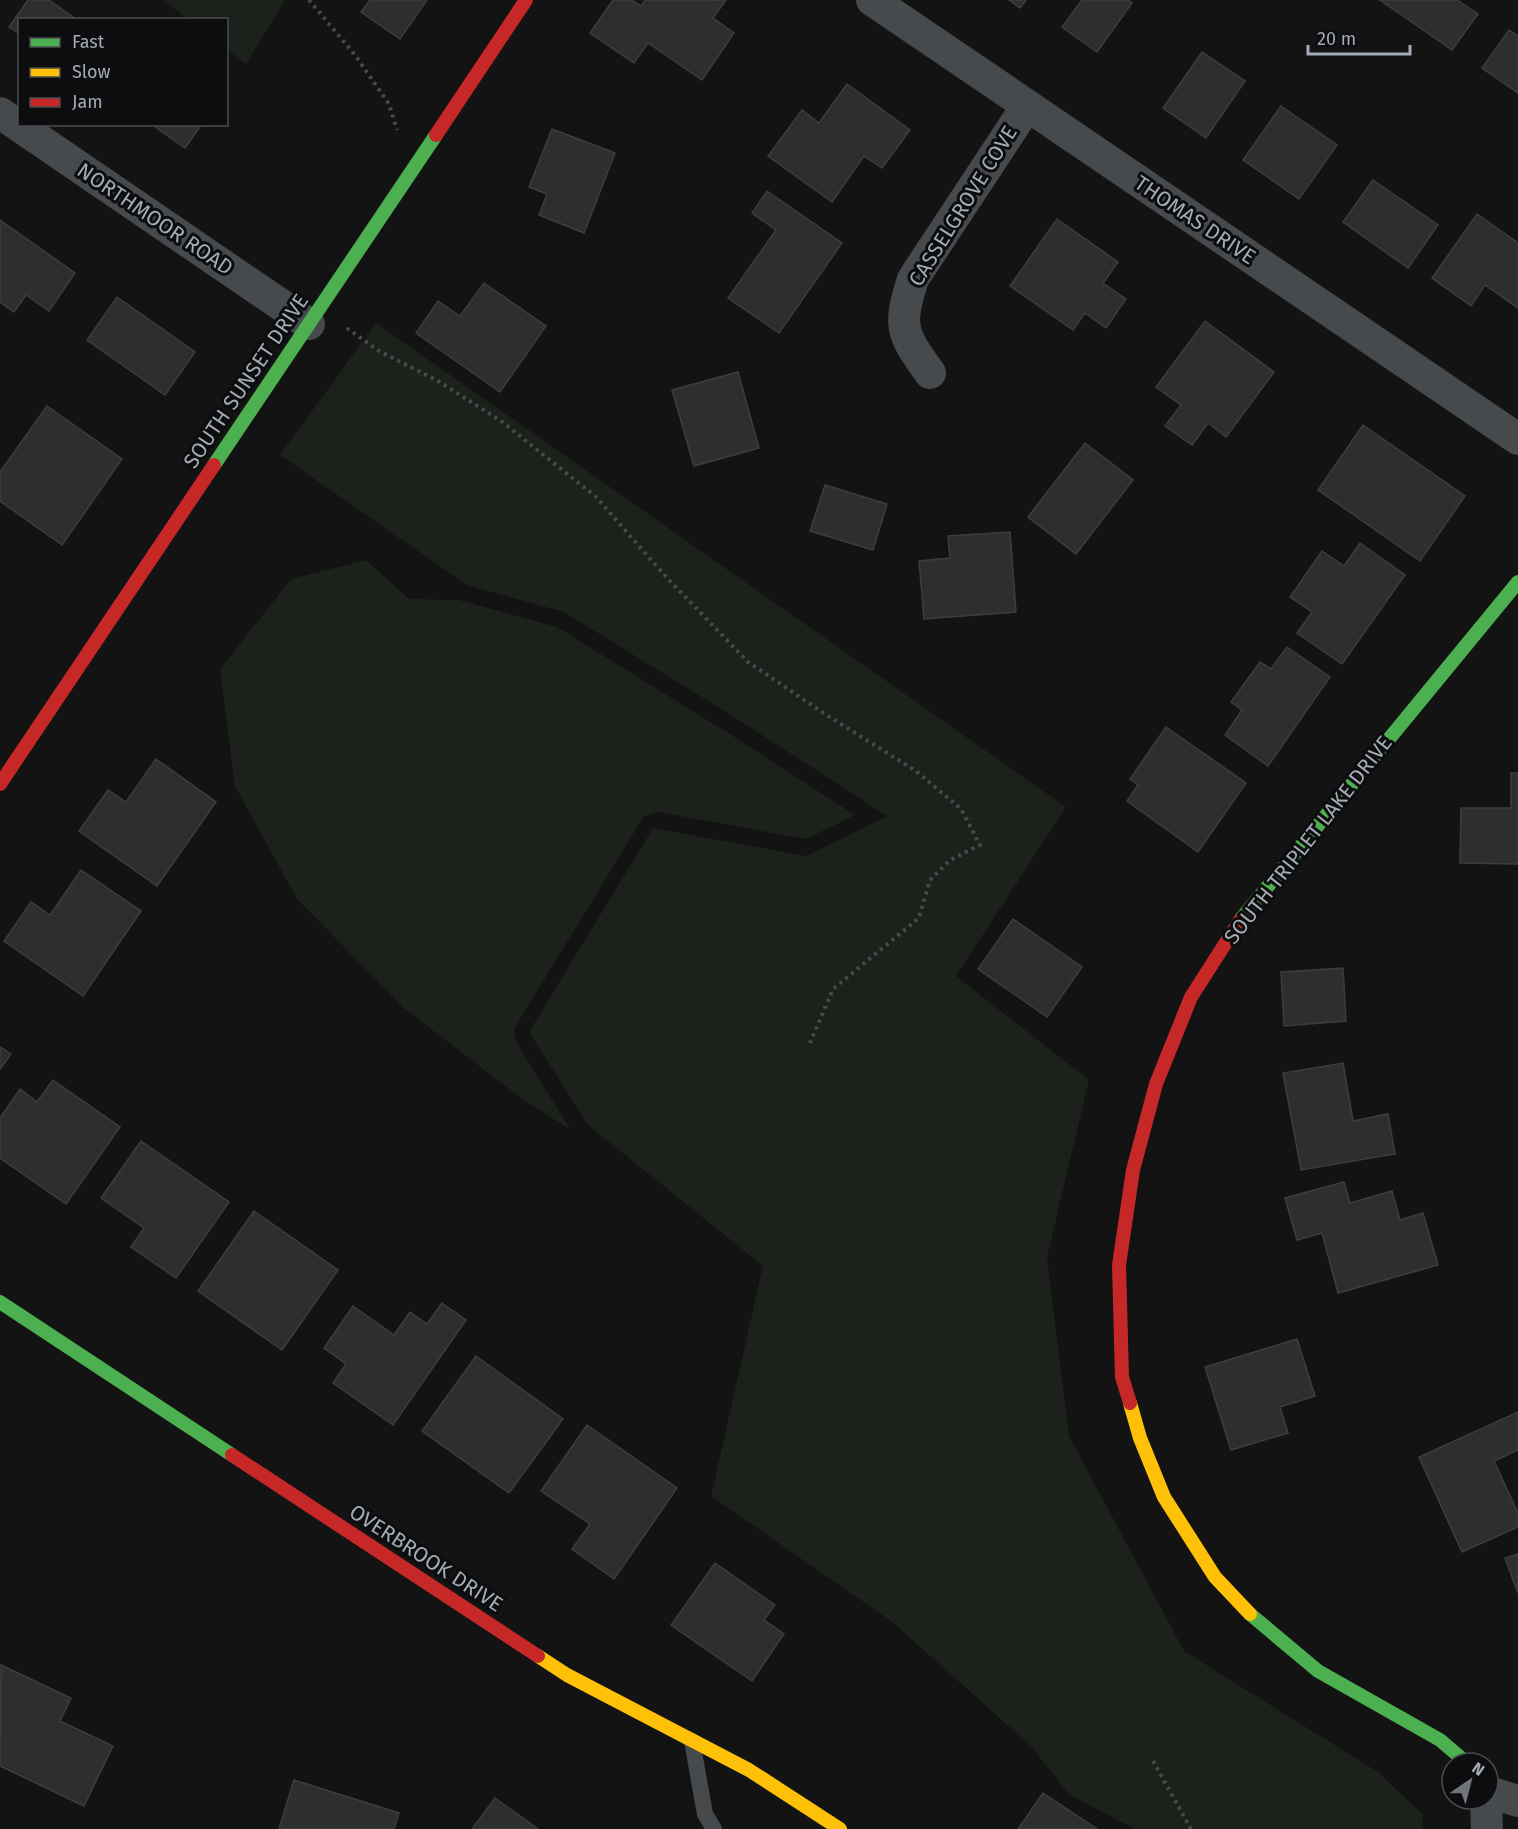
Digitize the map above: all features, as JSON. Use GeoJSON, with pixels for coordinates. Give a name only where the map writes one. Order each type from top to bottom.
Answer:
{"type":"FeatureCollection","features":[{"type":"Feature","properties":{"kind":"street","name":"SOUTH SUNSET DRIVE"},"geometry":{"type":"LineString","coordinates":[[0,784],[526,0]]}},
{"type":"Feature","properties":{"kind":"street","name":"THOMAS DRIVE"},"geometry":{"type":"LineString","coordinates":[[872,0],[1518,439]]}},
{"type":"Feature","properties":{"kind":"street","name":"CASSELGROVE COVE"},"geometry":{"type":"LineString","coordinates":[[930,373],[913,349],[904,329],[904,307],[913,279],[1027,106]]}},
{"type":"Feature","properties":{"kind":"street","name":"NORTHMOOR ROAD"},"geometry":{"type":"LineString","coordinates":[[0,113],[18,125]]}},
{"type":"Feature","properties":{"kind":"street","name":"NORTHMOOR ROAD"},"geometry":{"type":"LineString","coordinates":[[19,126],[309,324]]}},
{"type":"Feature","properties":{"kind":"street","name":"SOUTH TRIPLET LAKE DRIVE"},"geometry":{"type":"LineString","coordinates":[[1453,1751],[1440,1740],[1318,1671],[1252,1616],[1215,1577],[1164,1497],[1140,1438],[1122,1377],[1119,1265],[1133,1170],[1156,1084],[1191,997],[1244,915],[1518,582]]}},
{"type":"Feature","properties":{"kind":"street","name":"OVERBROOK DRIVE"},"geometry":{"type":"LineString","coordinates":[[0,1302],[567,1676],[750,1770],[840,1829]]}},
{"type":"Feature","properties":{"kind":"street"},"geometry":{"type":"LineString","coordinates":[[1500,1796],[1518,1801]]}},
{"type":"Feature","properties":{"kind":"street"},"geometry":{"type":"LineString","coordinates":[[1486,1811],[1487,1829]]}},
{"type":"Feature","properties":{"kind":"lane"},"geometry":{"type":"LineString","coordinates":[[692,1741],[705,1814],[714,1829]]}},
{"type":"Feature","properties":{"kind":"path"},"geometry":{"type":"LineString","coordinates":[[309,0],[355,55],[389,104],[399,136]]}},
{"type":"Feature","properties":{"kind":"path"},"geometry":{"type":"LineString","coordinates":[[346,327],[379,351],[438,381],[501,421],[595,496],[668,579],[748,662],[916,771],[961,809],[980,845],[950,860],[930,880],[918,918],[833,989],[810,1043]]}},
{"type":"Feature","properties":{"kind":"path"},"geometry":{"type":"LineString","coordinates":[[1153,1761],[1191,1829]]}},
{"type":"Feature","properties":{"kind":"shaded area"},"geometry":{"type":"Polygon","coordinates":[[[163,0],[285,0],[246,64],[228,50],[228,18],[187,18],[163,0]]]}},
{"type":"Feature","properties":{"kind":"shaded area"},"geometry":{"type":"Polygon","coordinates":[[[376,323],[1066,807],[956,976],[1089,1080],[1047,1257],[1069,1436],[1184,1651],[1378,1772],[1423,1815],[1422,1829],[1135,1829],[1069,1795],[1031,1746],[891,1621],[711,1496],[763,1266],[588,1125],[529,1032],[653,828],[806,856],[887,816],[742,722],[564,612],[467,585],[280,455],[376,323]]]}},
{"type":"Feature","properties":{"kind":"shaded area"},"geometry":{"type":"Polygon","coordinates":[[[366,560],[409,599],[459,600],[557,627],[855,815],[806,839],[658,812],[644,816],[514,1029],[516,1042],[571,1130],[525,1101],[405,1009],[297,899],[235,786],[220,669],[291,579],[366,560]]]}},
{"type":"Feature","properties":{"kind":"building"},"geometry":{"type":"Polygon","coordinates":[[[28,0],[49,0],[74,18],[18,18],[18,33],[9,27],[28,0]]]}},
{"type":"Feature","properties":{"kind":"building"},"geometry":{"type":"Polygon","coordinates":[[[370,0],[427,0],[400,39],[361,12],[370,0]]]}},
{"type":"Feature","properties":{"kind":"building"},"geometry":{"type":"Polygon","coordinates":[[[613,0],[631,0],[641,6],[645,0],[726,0],[713,18],[734,33],[702,80],[648,43],[634,63],[590,33],[613,0]]]}},
{"type":"Feature","properties":{"kind":"building"},"geometry":{"type":"Polygon","coordinates":[[[1009,0],[1026,0],[1020,8],[1009,0]]]}},
{"type":"Feature","properties":{"kind":"building"},"geometry":{"type":"Polygon","coordinates":[[[1082,0],[1128,0],[1132,3],[1097,52],[1062,27],[1082,0]]]}},
{"type":"Feature","properties":{"kind":"building"},"geometry":{"type":"Polygon","coordinates":[[[1380,0],[1457,0],[1478,14],[1452,50],[1380,0]]]}},
{"type":"Feature","properties":{"kind":"building"},"geometry":{"type":"Polygon","coordinates":[[[1509,30],[1518,36],[1518,93],[1482,68],[1509,30]]]}},
{"type":"Feature","properties":{"kind":"building"},"geometry":{"type":"Polygon","coordinates":[[[1202,52],[1245,81],[1206,138],[1163,108],[1202,52]]]}},
{"type":"Feature","properties":{"kind":"building"},"geometry":{"type":"Polygon","coordinates":[[[847,84],[910,130],[882,168],[864,156],[832,202],[768,156],[802,110],[819,123],[847,84]]]}},
{"type":"Feature","properties":{"kind":"building"},"geometry":{"type":"Polygon","coordinates":[[[1281,106],[1337,145],[1299,199],[1243,160],[1281,106]]]}},
{"type":"Feature","properties":{"kind":"building"},"geometry":{"type":"Polygon","coordinates":[[[154,126],[201,126],[185,148],[154,126]]]}},
{"type":"Feature","properties":{"kind":"building"},"geometry":{"type":"Polygon","coordinates":[[[552,129],[615,153],[584,233],[539,215],[547,194],[529,187],[552,129]]]}},
{"type":"Feature","properties":{"kind":"building"},"geometry":{"type":"Polygon","coordinates":[[[1373,180],[1438,225],[1408,268],[1343,222],[1373,180]]]}},
{"type":"Feature","properties":{"kind":"building"},"geometry":{"type":"Polygon","coordinates":[[[767,191],[842,243],[779,333],[728,298],[776,230],[752,213],[767,191]]]}},
{"type":"Feature","properties":{"kind":"building"},"geometry":{"type":"Polygon","coordinates":[[[1477,214],[1518,243],[1518,308],[1485,285],[1471,306],[1432,278],[1477,214]]]}},
{"type":"Feature","properties":{"kind":"building"},"geometry":{"type":"Polygon","coordinates":[[[1057,219],[1118,262],[1103,283],[1126,299],[1106,328],[1085,313],[1073,330],[1010,286],[1057,219]]]}},
{"type":"Feature","properties":{"kind":"building"},"geometry":{"type":"Polygon","coordinates":[[[0,220],[75,273],[49,311],[26,295],[14,312],[0,302],[0,220]]]}},
{"type":"Feature","properties":{"kind":"building"},"geometry":{"type":"Polygon","coordinates":[[[484,283],[546,326],[500,392],[416,333],[438,301],[460,316],[484,283]]]}},
{"type":"Feature","properties":{"kind":"building"},"geometry":{"type":"Polygon","coordinates":[[[117,297],[195,352],[165,395],[87,340],[117,297]]]}},
{"type":"Feature","properties":{"kind":"building"},"geometry":{"type":"Polygon","coordinates":[[[1205,321],[1274,372],[1226,437],[1208,423],[1192,445],[1165,426],[1181,405],[1156,387],[1205,321]]]}},
{"type":"Feature","properties":{"kind":"building"},"geometry":{"type":"Polygon","coordinates":[[[738,372],[759,448],[694,466],[672,390],[738,372]]]}},
{"type":"Feature","properties":{"kind":"building"},"geometry":{"type":"Polygon","coordinates":[[[47,406],[122,459],[62,545],[0,501],[0,472],[47,406]]]}},
{"type":"Feature","properties":{"kind":"building"},"geometry":{"type":"Polygon","coordinates":[[[1363,425],[1465,496],[1420,561],[1318,490],[1363,425]]]}},
{"type":"Feature","properties":{"kind":"building"},"geometry":{"type":"Polygon","coordinates":[[[1085,443],[1133,480],[1076,554],[1028,517],[1085,443]]]}},
{"type":"Feature","properties":{"kind":"building"},"geometry":{"type":"Polygon","coordinates":[[[825,485],[887,504],[873,550],[810,531],[825,485]]]}},
{"type":"Feature","properties":{"kind":"building"},"geometry":{"type":"Polygon","coordinates":[[[1010,532],[1016,612],[924,619],[919,561],[950,558],[948,536],[1010,532]]]}},
{"type":"Feature","properties":{"kind":"building"},"geometry":{"type":"Polygon","coordinates":[[[1360,543],[1405,575],[1342,664],[1297,633],[1312,612],[1290,597],[1322,551],[1344,566],[1360,543]]]}},
{"type":"Feature","properties":{"kind":"building"},"geometry":{"type":"Polygon","coordinates":[[[1287,647],[1330,677],[1268,766],[1225,735],[1242,710],[1231,702],[1260,662],[1271,669],[1287,647]]]}},
{"type":"Feature","properties":{"kind":"building"},"geometry":{"type":"Polygon","coordinates":[[[1166,727],[1246,783],[1198,852],[1127,801],[1138,785],[1130,779],[1166,727]]]}},
{"type":"Feature","properties":{"kind":"building"},"geometry":{"type":"Polygon","coordinates":[[[156,759],[216,802],[157,886],[79,831],[108,790],[126,802],[156,759]]]}},
{"type":"Feature","properties":{"kind":"building"},"geometry":{"type":"Polygon","coordinates":[[[1511,773],[1518,773],[1518,864],[1460,863],[1461,808],[1511,808],[1511,773]]]}},
{"type":"Feature","properties":{"kind":"building"},"geometry":{"type":"Polygon","coordinates":[[[81,870],[141,911],[83,996],[4,941],[31,902],[50,915],[81,870]]]}},
{"type":"Feature","properties":{"kind":"building"},"geometry":{"type":"Polygon","coordinates":[[[1013,919],[1082,967],[1047,1017],[978,969],[1013,919]]]}},
{"type":"Feature","properties":{"kind":"building"},"geometry":{"type":"Polygon","coordinates":[[[1343,968],[1346,1021],[1284,1026],[1281,972],[1343,968]]]}},
{"type":"Feature","properties":{"kind":"building"},"geometry":{"type":"Polygon","coordinates":[[[0,1047],[11,1054],[0,1069],[0,1047]]]}},
{"type":"Feature","properties":{"kind":"building"},"geometry":{"type":"Polygon","coordinates":[[[1343,1063],[1353,1121],[1388,1114],[1395,1154],[1301,1170],[1283,1073],[1343,1063]]]}},
{"type":"Feature","properties":{"kind":"building"},"geometry":{"type":"Polygon","coordinates":[[[53,1080],[120,1127],[66,1204],[0,1158],[0,1118],[20,1089],[37,1102],[53,1080]]]}},
{"type":"Feature","properties":{"kind":"building"},"geometry":{"type":"Polygon","coordinates":[[[141,1141],[229,1202],[176,1278],[131,1247],[144,1228],[101,1198],[141,1141]]]}},
{"type":"Feature","properties":{"kind":"building"},"geometry":{"type":"Polygon","coordinates":[[[1344,1182],[1350,1203],[1392,1191],[1400,1220],[1423,1213],[1438,1265],[1338,1293],[1322,1233],[1297,1240],[1285,1198],[1344,1182]]]}},
{"type":"Feature","properties":{"kind":"building"},"geometry":{"type":"Polygon","coordinates":[[[254,1211],[338,1270],[282,1350],[198,1291],[254,1211]]]}},
{"type":"Feature","properties":{"kind":"building"},"geometry":{"type":"Polygon","coordinates":[[[442,1303],[466,1320],[393,1425],[333,1383],[346,1364],[324,1348],[353,1306],[394,1335],[410,1312],[427,1324],[442,1303]]]}},
{"type":"Feature","properties":{"kind":"building"},"geometry":{"type":"Polygon","coordinates":[[[1297,1339],[1315,1396],[1280,1407],[1288,1433],[1231,1450],[1205,1367],[1297,1339]]]}},
{"type":"Feature","properties":{"kind":"building"},"geometry":{"type":"Polygon","coordinates":[[[476,1356],[563,1419],[509,1493],[422,1431],[476,1356]]]}},
{"type":"Feature","properties":{"kind":"building"},"geometry":{"type":"Polygon","coordinates":[[[1518,1412],[1518,1450],[1494,1461],[1518,1513],[1518,1527],[1462,1552],[1419,1457],[1518,1412]]]}},
{"type":"Feature","properties":{"kind":"building"},"geometry":{"type":"Polygon","coordinates":[[[587,1425],[677,1488],[614,1579],[572,1549],[590,1524],[541,1491],[587,1425]]]}},
{"type":"Feature","properties":{"kind":"building"},"geometry":{"type":"Polygon","coordinates":[[[1518,1554],[1518,1593],[1505,1558],[1518,1554]]]}},
{"type":"Feature","properties":{"kind":"building"},"geometry":{"type":"Polygon","coordinates":[[[715,1563],[775,1605],[764,1620],[784,1634],[752,1681],[671,1625],[715,1563]]]}},
{"type":"Feature","properties":{"kind":"building"},"geometry":{"type":"Polygon","coordinates":[[[1,1665],[71,1698],[60,1721],[113,1746],[84,1806],[0,1766],[1,1665]]]}},
{"type":"Feature","properties":{"kind":"building"},"geometry":{"type":"Polygon","coordinates":[[[294,1780],[399,1813],[394,1829],[279,1829],[294,1780]]]}},
{"type":"Feature","properties":{"kind":"building"},"geometry":{"type":"Polygon","coordinates":[[[1043,1793],[1097,1829],[1018,1829],[1043,1793]]]}},
{"type":"Feature","properties":{"kind":"building"},"geometry":{"type":"Polygon","coordinates":[[[495,1798],[538,1829],[472,1829],[495,1798]]]}},
{"type":"Feature","properties":{"kind":"traffic: fast"},"geometry":{"type":"LineString","coordinates":[[214,465],[436,135]]}},
{"type":"Feature","properties":{"kind":"traffic: fast"},"geometry":{"type":"LineString","coordinates":[[1241,919],[1518,582]]}},
{"type":"Feature","properties":{"kind":"traffic: fast"},"geometry":{"type":"LineString","coordinates":[[0,1302],[232,1455]]}},
{"type":"Feature","properties":{"kind":"traffic: fast"},"geometry":{"type":"LineString","coordinates":[[1250,1614],[1318,1671],[1440,1740],[1453,1751]]}},
{"type":"Feature","properties":{"kind":"traffic: slow"},"geometry":{"type":"LineString","coordinates":[[1130,1403],[1140,1438],[1164,1497],[1215,1577],[1250,1614]]}},
{"type":"Feature","properties":{"kind":"traffic: slow"},"geometry":{"type":"LineString","coordinates":[[538,1656],[567,1675],[749,1770],[840,1829]]}},
{"type":"Feature","properties":{"kind":"traffic: jam"},"geometry":{"type":"LineString","coordinates":[[436,135],[526,0]]}},
{"type":"Feature","properties":{"kind":"traffic: jam"},"geometry":{"type":"LineString","coordinates":[[0,784],[214,465]]}},
{"type":"Feature","properties":{"kind":"traffic: jam"},"geometry":{"type":"LineString","coordinates":[[1130,1403],[1122,1377],[1119,1265],[1133,1170],[1156,1084],[1191,997],[1241,919]]}},
{"type":"Feature","properties":{"kind":"traffic: jam"},"geometry":{"type":"LineString","coordinates":[[232,1455],[538,1656]]}}]}
